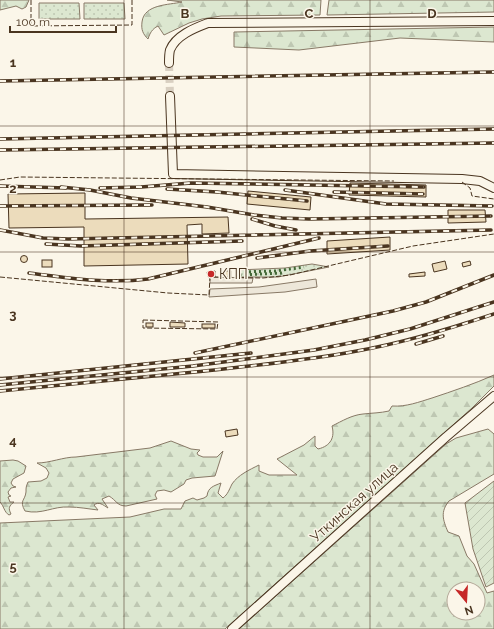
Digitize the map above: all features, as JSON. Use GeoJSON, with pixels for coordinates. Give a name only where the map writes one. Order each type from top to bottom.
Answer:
{"type":"FeatureCollection","features":[{"type":"Feature","properties":{"kind":"street"},"geometry":{"type":"LineString","coordinates":[[169,63],[170,50],[177,41],[184,34],[208,23],[494,21]]}},
{"type":"Feature","properties":{"kind":"street"},"geometry":{"type":"LineString","coordinates":[[170,96],[173,174],[462,179],[480,181],[494,188]]}},
{"type":"Feature","properties":{"kind":"street","name":"Уткинская улица"},"geometry":{"type":"LineString","coordinates":[[232,629],[446,437],[494,396]]}},
{"type":"Feature","properties":{"kind":"green space"},"geometry":{"type":"Polygon","coordinates":[[[0,0],[29,0],[26,7],[22,9],[16,6],[0,10],[0,0]]]}},
{"type":"Feature","properties":{"kind":"green space"},"geometry":{"type":"Polygon","coordinates":[[[167,0],[321,0],[320,15],[221,16],[189,23],[164,35],[158,26],[154,28],[148,39],[142,30],[142,22],[147,12],[158,6],[182,2],[167,0]]]}},
{"type":"Feature","properties":{"kind":"green space"},"geometry":{"type":"Polygon","coordinates":[[[329,0],[494,0],[494,12],[327,15],[329,0]]]}},
{"type":"Feature","properties":{"kind":"green space"},"geometry":{"type":"Polygon","coordinates":[[[39,3],[79,3],[80,19],[39,19],[39,3]]]}},
{"type":"Feature","properties":{"kind":"green space"},"geometry":{"type":"Polygon","coordinates":[[[84,3],[124,3],[125,19],[84,19],[84,3]]]}},
{"type":"Feature","properties":{"kind":"green space"},"geometry":{"type":"Polygon","coordinates":[[[494,27],[494,42],[400,38],[299,50],[234,47],[234,32],[494,27]]]}},
{"type":"Feature","properties":{"kind":"green space"},"geometry":{"type":"Polygon","coordinates":[[[312,264],[329,267],[278,277],[237,277],[237,270],[285,268],[312,264]]]}},
{"type":"Feature","properties":{"kind":"green space"},"geometry":{"type":"Polygon","coordinates":[[[494,375],[494,386],[472,408],[225,629],[0,629],[0,523],[130,517],[164,509],[181,509],[185,501],[193,498],[197,500],[204,498],[207,496],[210,489],[221,483],[218,493],[223,498],[237,478],[259,465],[259,471],[269,475],[297,475],[277,459],[304,445],[315,436],[315,446],[318,449],[326,446],[331,440],[333,434],[332,426],[347,418],[389,411],[392,406],[407,405],[422,401],[494,375]]]}},
{"type":"Feature","properties":{"kind":"green space"},"geometry":{"type":"Polygon","coordinates":[[[488,429],[494,434],[494,474],[449,501],[444,509],[443,516],[448,532],[459,536],[467,556],[474,564],[482,581],[446,581],[446,621],[486,621],[486,591],[487,593],[494,591],[494,629],[239,629],[446,444],[456,438],[488,429]]]}},
{"type":"Feature","properties":{"kind":"green space"},"geometry":{"type":"Polygon","coordinates":[[[171,441],[191,449],[200,450],[197,453],[203,457],[217,457],[223,451],[215,476],[186,480],[184,484],[171,492],[164,490],[157,491],[155,495],[157,499],[126,506],[119,504],[109,496],[102,499],[108,508],[98,503],[94,505],[98,510],[63,507],[31,512],[25,511],[22,505],[28,482],[41,481],[47,478],[49,473],[46,468],[37,463],[71,457],[150,448],[171,441]]]}},
{"type":"Feature","properties":{"kind":"green space"},"geometry":{"type":"Polygon","coordinates":[[[13,460],[26,466],[24,473],[13,479],[11,483],[16,487],[11,488],[8,492],[11,496],[8,497],[10,502],[14,502],[10,507],[11,514],[9,515],[0,502],[0,461],[13,460]]]}},
{"type":"Feature","properties":{"kind":"green space"},"geometry":{"type":"Polygon","coordinates":[[[494,481],[494,583],[486,587],[486,581],[484,581],[473,549],[465,503],[494,481]]]}},
{"type":"Feature","properties":{"kind":"shaded area"},"geometry":{"type":"Polygon","coordinates":[[[210,277],[253,278],[252,283],[210,283],[210,277]]]}},
{"type":"Feature","properties":{"kind":"shaded area"},"geometry":{"type":"Polygon","coordinates":[[[316,279],[317,287],[285,292],[209,297],[210,289],[259,287],[316,279]]]}},
{"type":"Feature","properties":{"kind":"building"},"geometry":{"type":"Polygon","coordinates":[[[350,183],[426,185],[426,197],[349,195],[350,183]]]}},
{"type":"Feature","properties":{"kind":"building"},"geometry":{"type":"Polygon","coordinates":[[[248,191],[311,197],[310,210],[247,204],[248,191]]]}},
{"type":"Feature","properties":{"kind":"building"},"geometry":{"type":"Polygon","coordinates":[[[85,193],[85,219],[228,217],[229,233],[202,234],[202,224],[187,225],[188,264],[84,266],[84,227],[9,228],[8,194],[85,193]]]}},
{"type":"Feature","properties":{"kind":"building"},"geometry":{"type":"Polygon","coordinates":[[[448,210],[485,210],[486,222],[448,223],[448,210]]]}},
{"type":"Feature","properties":{"kind":"building"},"geometry":{"type":"Polygon","coordinates":[[[390,237],[390,250],[327,254],[327,241],[390,237]]]}},
{"type":"Feature","properties":{"kind":"building"},"geometry":{"type":"Polygon","coordinates":[[[24,255],[27,256],[27,262],[24,263],[21,262],[20,259],[21,256],[24,255]]]}},
{"type":"Feature","properties":{"kind":"building"},"geometry":{"type":"Polygon","coordinates":[[[42,260],[52,260],[52,267],[42,267],[42,260]]]}},
{"type":"Feature","properties":{"kind":"building"},"geometry":{"type":"Polygon","coordinates":[[[445,261],[447,269],[434,272],[432,264],[445,261]]]}},
{"type":"Feature","properties":{"kind":"building"},"geometry":{"type":"Polygon","coordinates":[[[470,261],[471,265],[463,267],[462,263],[470,261]]]}},
{"type":"Feature","properties":{"kind":"building","name":"КПП"},"geometry":{"type":"Polygon","coordinates":[[[215,271],[215,277],[208,277],[207,272],[215,271]]]}},
{"type":"Feature","properties":{"kind":"building"},"geometry":{"type":"Polygon","coordinates":[[[223,271],[231,271],[231,277],[223,277],[223,271]]]}},
{"type":"Feature","properties":{"kind":"building"},"geometry":{"type":"Polygon","coordinates":[[[425,272],[425,276],[409,277],[409,274],[425,272]]]}},
{"type":"Feature","properties":{"kind":"building"},"geometry":{"type":"Polygon","coordinates":[[[170,322],[185,323],[185,327],[170,327],[170,322]]]}},
{"type":"Feature","properties":{"kind":"building"},"geometry":{"type":"Polygon","coordinates":[[[146,323],[153,323],[153,327],[146,327],[146,323]]]}},
{"type":"Feature","properties":{"kind":"building"},"geometry":{"type":"Polygon","coordinates":[[[202,324],[215,324],[215,328],[202,328],[202,324]]]}},
{"type":"Feature","properties":{"kind":"building"},"geometry":{"type":"Polygon","coordinates":[[[237,429],[238,435],[226,437],[225,431],[237,429]]]}},
{"type":"Feature","properties":{"kind":"tunnel"},"geometry":{"type":"LineString","coordinates":[[169,63],[170,96]]}},
{"type":"Feature","properties":{"kind":"railway"},"geometry":{"type":"LineString","coordinates":[[0,81],[494,72]]}},
{"type":"Feature","properties":{"kind":"railway"},"geometry":{"type":"LineString","coordinates":[[0,139],[494,129]]}},
{"type":"Feature","properties":{"kind":"railway"},"geometry":{"type":"LineString","coordinates":[[0,150],[494,143]]}},
{"type":"Feature","properties":{"kind":"railway"},"geometry":{"type":"LineString","coordinates":[[100,188],[141,187],[191,183],[424,187]]}},
{"type":"Feature","properties":{"kind":"railway"},"geometry":{"type":"LineString","coordinates":[[0,186],[66,188]]}},
{"type":"Feature","properties":{"kind":"railway"},"geometry":{"type":"LineString","coordinates":[[61,187],[282,218],[309,219],[491,216]]}},
{"type":"Feature","properties":{"kind":"railway"},"geometry":{"type":"LineString","coordinates":[[167,189],[217,192],[307,201]]}},
{"type":"Feature","properties":{"kind":"railway"},"geometry":{"type":"LineString","coordinates":[[285,190],[386,204],[492,206]]}},
{"type":"Feature","properties":{"kind":"railway"},"geometry":{"type":"LineString","coordinates":[[334,192],[423,194]]}},
{"type":"Feature","properties":{"kind":"railway"},"geometry":{"type":"LineString","coordinates":[[0,206],[152,205]]}},
{"type":"Feature","properties":{"kind":"railway"},"geometry":{"type":"LineString","coordinates":[[252,219],[275,226],[296,230]]}},
{"type":"Feature","properties":{"kind":"railway"},"geometry":{"type":"LineString","coordinates":[[0,230],[43,238],[68,239],[491,230]]}},
{"type":"Feature","properties":{"kind":"railway"},"geometry":{"type":"LineString","coordinates":[[29,273],[103,281],[148,279],[319,238]]}},
{"type":"Feature","properties":{"kind":"railway"},"geometry":{"type":"LineString","coordinates":[[46,244],[81,246],[242,241]]}},
{"type":"Feature","properties":{"kind":"railway"},"geometry":{"type":"LineString","coordinates":[[257,258],[310,251],[388,246]]}},
{"type":"Feature","properties":{"kind":"railway"},"geometry":{"type":"LineString","coordinates":[[195,353],[393,311],[426,302],[494,275]]}},
{"type":"Feature","properties":{"kind":"railway"},"geometry":{"type":"LineString","coordinates":[[0,385],[193,366],[314,350],[410,329],[494,302]]}},
{"type":"Feature","properties":{"kind":"railway"},"geometry":{"type":"LineString","coordinates":[[0,391],[195,372],[337,355],[409,340],[494,314]]}},
{"type":"Feature","properties":{"kind":"railway"},"geometry":{"type":"LineString","coordinates":[[416,344],[443,336]]}},
{"type":"Feature","properties":{"kind":"railway"},"geometry":{"type":"LineString","coordinates":[[0,379],[251,353]]}},
{"type":"Feature","properties":{"kind":"hedge"},"geometry":{"type":"LineString","coordinates":[[239,272],[276,271],[304,267]]}},
{"type":"Feature","properties":{"kind":"hedge"},"geometry":{"type":"LineString","coordinates":[[240,275],[283,273]]}},
{"type":"Feature","properties":{"kind":"fence"},"geometry":{"type":"LineString","coordinates":[[31,0],[31,26],[132,25],[132,0]]}},
{"type":"Feature","properties":{"kind":"fence"},"geometry":{"type":"LineString","coordinates":[[0,180],[20,177],[394,181]]}},
{"type":"Feature","properties":{"kind":"fence"},"geometry":{"type":"LineString","coordinates":[[462,182],[470,188],[472,196],[494,199]]}},
{"type":"Feature","properties":{"kind":"fence"},"geometry":{"type":"LineString","coordinates":[[0,277],[168,293],[209,295],[210,277],[263,278],[290,275],[413,246],[494,234]]}},
{"type":"Feature","properties":{"kind":"fence"},"geometry":{"type":"LineString","coordinates":[[143,320],[218,322],[217,329],[143,328],[143,320]]}},
{"type":"Feature","properties":{"kind":"place","name":"КПП"},"geometry":{"type":"Point","coordinates":[211,274]}}]}
